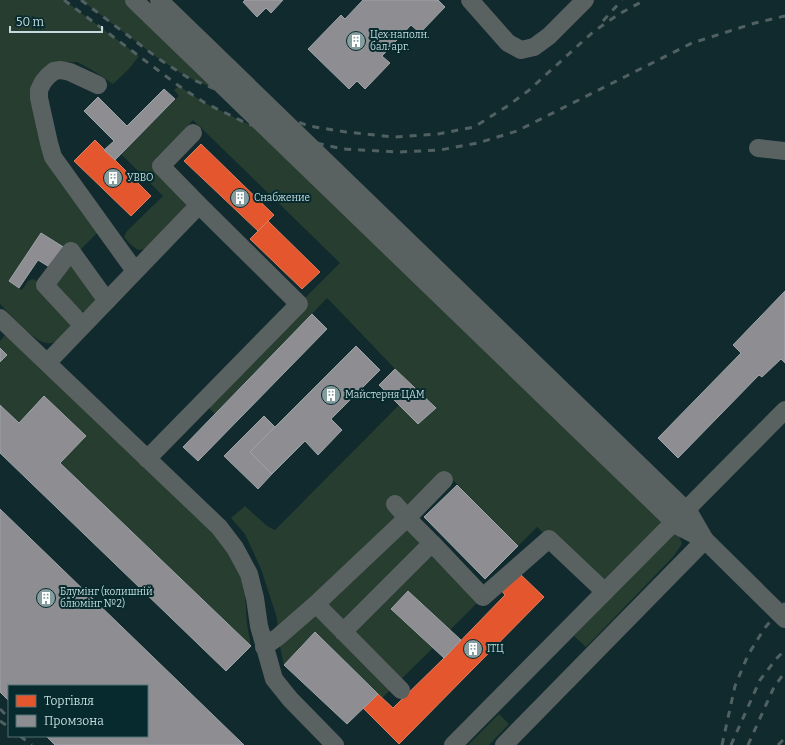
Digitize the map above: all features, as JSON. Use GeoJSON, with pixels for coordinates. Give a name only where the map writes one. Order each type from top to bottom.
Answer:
{"type":"FeatureCollection","features":[{"type":"Feature","properties":{"kind":"lane"},"geometry":{"type":"LineString","coordinates":[[134,0],[678,526],[705,540]]}},
{"type":"Feature","properties":{"kind":"lane"},"geometry":{"type":"LineString","coordinates":[[159,0],[690,514],[705,540],[785,619]]}},
{"type":"Feature","properties":{"kind":"lane"},"geometry":{"type":"LineString","coordinates":[[470,0],[508,43],[521,50],[534,47],[549,36],[585,0]]}},
{"type":"Feature","properties":{"kind":"lane"},"geometry":{"type":"LineString","coordinates":[[98,85],[70,72],[61,70],[54,71],[43,82],[39,90],[39,98],[53,156],[135,271]]}},
{"type":"Feature","properties":{"kind":"lane"},"geometry":{"type":"LineString","coordinates":[[147,459],[299,304],[198,205],[161,166],[193,133]]}},
{"type":"Feature","properties":{"kind":"lane"},"geometry":{"type":"LineString","coordinates":[[758,148],[785,150]]}},
{"type":"Feature","properties":{"kind":"lane"},"geometry":{"type":"LineString","coordinates":[[47,363],[198,205]]}},
{"type":"Feature","properties":{"kind":"lane"},"geometry":{"type":"LineString","coordinates":[[83,326],[45,284],[71,251],[107,301]]}},
{"type":"Feature","properties":{"kind":"lane"},"geometry":{"type":"LineString","coordinates":[[0,318],[219,527],[235,548],[249,574],[255,598],[259,626],[274,679],[290,699],[335,745]]}},
{"type":"Feature","properties":{"kind":"lane"},"geometry":{"type":"LineString","coordinates":[[453,745],[505,700],[549,655],[605,592],[785,410]]}},
{"type":"Feature","properties":{"kind":"lane"},"geometry":{"type":"LineString","coordinates":[[264,647],[316,604],[407,518],[444,480]]}},
{"type":"Feature","properties":{"kind":"lane"},"geometry":{"type":"LineString","coordinates":[[395,504],[483,597],[549,539],[605,592]]}},
{"type":"Feature","properties":{"kind":"lane"},"geometry":{"type":"LineString","coordinates":[[504,745],[705,540]]}},
{"type":"Feature","properties":{"kind":"lane"},"geometry":{"type":"LineString","coordinates":[[343,632],[432,543]]}},
{"type":"Feature","properties":{"kind":"lane"},"geometry":{"type":"LineString","coordinates":[[316,604],[401,690]]}},
{"type":"Feature","properties":{"kind":"green space"},"geometry":{"type":"Polygon","coordinates":[[[0,0],[64,0],[139,56],[129,69],[113,84],[77,62],[57,63],[35,103],[100,230],[74,256],[65,248],[41,233],[9,281],[22,290],[28,281],[33,279],[37,281],[72,320],[71,326],[67,332],[61,338],[51,343],[42,341],[29,333],[0,304],[0,0]]]}},
{"type":"Feature","properties":{"kind":"green space"},"geometry":{"type":"Polygon","coordinates":[[[81,0],[134,0],[236,98],[187,77],[159,59],[81,0]]]}},
{"type":"Feature","properties":{"kind":"green space"},"geometry":{"type":"Polygon","coordinates":[[[179,86],[205,103],[248,124],[269,130],[674,522],[605,592],[537,527],[518,546],[450,477],[407,519],[483,597],[450,630],[408,591],[391,609],[433,648],[382,698],[315,632],[284,665],[279,643],[277,618],[261,569],[245,534],[231,518],[245,506],[267,526],[275,530],[399,405],[418,424],[435,407],[395,369],[327,298],[215,414],[203,402],[340,263],[193,120],[154,160],[161,166],[187,203],[185,210],[147,249],[138,250],[131,245],[124,237],[127,231],[163,196],[121,154],[179,96],[174,90],[179,86]]]}},
{"type":"Feature","properties":{"kind":"green space"},"geometry":{"type":"Polygon","coordinates":[[[70,266],[75,268],[97,299],[90,309],[81,312],[56,284],[70,266]]]}},
{"type":"Feature","properties":{"kind":"green space"},"geometry":{"type":"Polygon","coordinates":[[[11,328],[219,527],[241,576],[245,592],[247,624],[251,646],[60,463],[85,437],[44,397],[19,423],[0,405],[0,362],[7,355],[0,348],[0,341],[11,328]]]}},
{"type":"Feature","properties":{"kind":"green space"},"geometry":{"type":"Polygon","coordinates":[[[675,532],[679,535],[682,544],[673,557],[586,647],[574,636],[675,532]]]}},
{"type":"Feature","properties":{"kind":"green space"},"geometry":{"type":"Polygon","coordinates":[[[499,714],[509,724],[489,745],[468,745],[499,714]]]}},
{"type":"Feature","properties":{"kind":"building: Торгівля","name":"УВВО"},"geometry":{"type":"Polygon","coordinates":[[[95,140],[151,196],[131,216],[74,161],[95,140]]]}},
{"type":"Feature","properties":{"kind":"building: Торгівля","name":"Снабжение"},"geometry":{"type":"Polygon","coordinates":[[[201,144],[274,215],[258,231],[184,161],[201,144]]]}},
{"type":"Feature","properties":{"kind":"building: Торгівля"},"geometry":{"type":"Polygon","coordinates":[[[268,221],[320,272],[302,289],[250,239],[268,221]]]}},
{"type":"Feature","properties":{"kind":"building: Торгівля","name":"ІТЦ"},"geometry":{"type":"Polygon","coordinates":[[[519,573],[544,597],[399,744],[363,708],[378,694],[393,708],[505,595],[501,590],[519,573]]]}},
{"type":"Feature","properties":{"kind":"building: Промзона"},"geometry":{"type":"Polygon","coordinates":[[[245,0],[283,0],[271,13],[266,8],[257,17],[243,2],[245,0]]]}},
{"type":"Feature","properties":{"kind":"building: Промзона","name":"Цех наполн. бал. арг."},"geometry":{"type":"Polygon","coordinates":[[[363,0],[438,0],[445,7],[420,33],[411,25],[382,56],[390,63],[365,89],[357,81],[349,89],[308,49],[341,15],[345,19],[363,0]]]}},
{"type":"Feature","properties":{"kind":"building: Промзона"},"geometry":{"type":"Polygon","coordinates":[[[164,89],[175,99],[115,160],[104,150],[114,141],[84,111],[98,97],[127,126],[164,89]]]}},
{"type":"Feature","properties":{"kind":"building: Промзона"},"geometry":{"type":"Polygon","coordinates":[[[41,233],[65,248],[51,268],[38,260],[19,288],[9,281],[41,233]]]}},
{"type":"Feature","properties":{"kind":"building: Промзона"},"geometry":{"type":"Polygon","coordinates":[[[785,291],[785,363],[781,359],[762,377],[759,375],[678,458],[658,438],[741,353],[733,345],[785,291]]]}},
{"type":"Feature","properties":{"kind":"building: Промзона"},"geometry":{"type":"Polygon","coordinates":[[[312,314],[327,329],[198,461],[183,447],[312,314]]]}},
{"type":"Feature","properties":{"kind":"building: Промзона","name":"Майстерня ЦАМ"},"geometry":{"type":"Polygon","coordinates":[[[356,346],[380,370],[331,419],[342,430],[318,455],[305,441],[272,474],[250,452],[356,346]]]}},
{"type":"Feature","properties":{"kind":"building: Промзона"},"geometry":{"type":"Polygon","coordinates":[[[0,348],[7,355],[0,362],[0,348]]]}},
{"type":"Feature","properties":{"kind":"building: Промзона"},"geometry":{"type":"Polygon","coordinates":[[[395,369],[436,408],[418,424],[379,385],[395,369]]]}},
{"type":"Feature","properties":{"kind":"building: Промзона"},"geometry":{"type":"Polygon","coordinates":[[[44,396],[86,436],[60,463],[251,646],[226,671],[0,453],[0,405],[19,423],[44,396]]]}},
{"type":"Feature","properties":{"kind":"building: Промзона"},"geometry":{"type":"Polygon","coordinates":[[[264,416],[275,427],[250,452],[272,474],[258,489],[224,456],[264,416]]]}},
{"type":"Feature","properties":{"kind":"building: Промзона"},"geometry":{"type":"Polygon","coordinates":[[[457,485],[518,546],[485,579],[424,517],[457,485]]]}},
{"type":"Feature","properties":{"kind":"building: Промзона","name":"Блумінг (колишній блюмінг №2)"},"geometry":{"type":"Polygon","coordinates":[[[0,509],[244,745],[55,745],[47,737],[148,737],[148,685],[8,685],[8,700],[0,692],[0,509]]]}},
{"type":"Feature","properties":{"kind":"building: Промзона"},"geometry":{"type":"Polygon","coordinates":[[[408,591],[461,640],[444,658],[391,609],[408,591]]]}},
{"type":"Feature","properties":{"kind":"building: Промзона"},"geometry":{"type":"Polygon","coordinates":[[[315,632],[378,694],[347,724],[284,665],[315,632]]]}},
{"type":"Feature","properties":{"kind":"railway"},"geometry":{"type":"LineString","coordinates":[[64,0],[179,86],[205,103],[248,124],[290,137],[343,149],[398,152],[440,150],[478,143],[517,131],[692,43],[755,23],[785,16]]}},
{"type":"Feature","properties":{"kind":"railway"},"geometry":{"type":"LineString","coordinates":[[81,0],[159,59],[187,77],[261,109],[309,126],[346,132],[394,137],[438,134],[474,127],[528,91],[593,32],[619,14],[645,0]]}},
{"type":"Feature","properties":{"kind":"railway"},"geometry":{"type":"LineString","coordinates":[[603,21],[622,0]]}},
{"type":"Feature","properties":{"kind":"railway"},"geometry":{"type":"LineString","coordinates":[[722,745],[735,686],[748,655],[764,629],[785,603]]}},
{"type":"Feature","properties":{"kind":"railway"},"geometry":{"type":"LineString","coordinates":[[731,745],[760,680],[785,650]]}},
{"type":"Feature","properties":{"kind":"railway"},"geometry":{"type":"LineString","coordinates":[[748,745],[774,687],[785,672]]}},
{"type":"Feature","properties":{"kind":"railway"},"geometry":{"type":"LineString","coordinates":[[0,709],[8,717]]}},
{"type":"Feature","properties":{"kind":"railway"},"geometry":{"type":"LineString","coordinates":[[0,721],[8,726]]}},
{"type":"Feature","properties":{"kind":"railway"},"geometry":{"type":"LineString","coordinates":[[21,737],[32,745]]}},
{"type":"Feature","properties":{"kind":"railway"},"geometry":{"type":"LineString","coordinates":[[778,745],[785,738]]}},
{"type":"Feature","properties":{"kind":"place","name":"Цех наполн. бал. арг."},"geometry":{"type":"Point","coordinates":[356,41]}},
{"type":"Feature","properties":{"kind":"place","name":"УВВО"},"geometry":{"type":"Point","coordinates":[113,178]}},
{"type":"Feature","properties":{"kind":"place","name":"Снабжение"},"geometry":{"type":"Point","coordinates":[240,198]}},
{"type":"Feature","properties":{"kind":"place","name":"Майстерня ЦАМ"},"geometry":{"type":"Point","coordinates":[331,395]}},
{"type":"Feature","properties":{"kind":"place","name":"Блумінг (колишній блюмінг №2)"},"geometry":{"type":"Point","coordinates":[46,598]}},
{"type":"Feature","properties":{"kind":"place","name":"ІТЦ"},"geometry":{"type":"Point","coordinates":[473,649]}}]}
